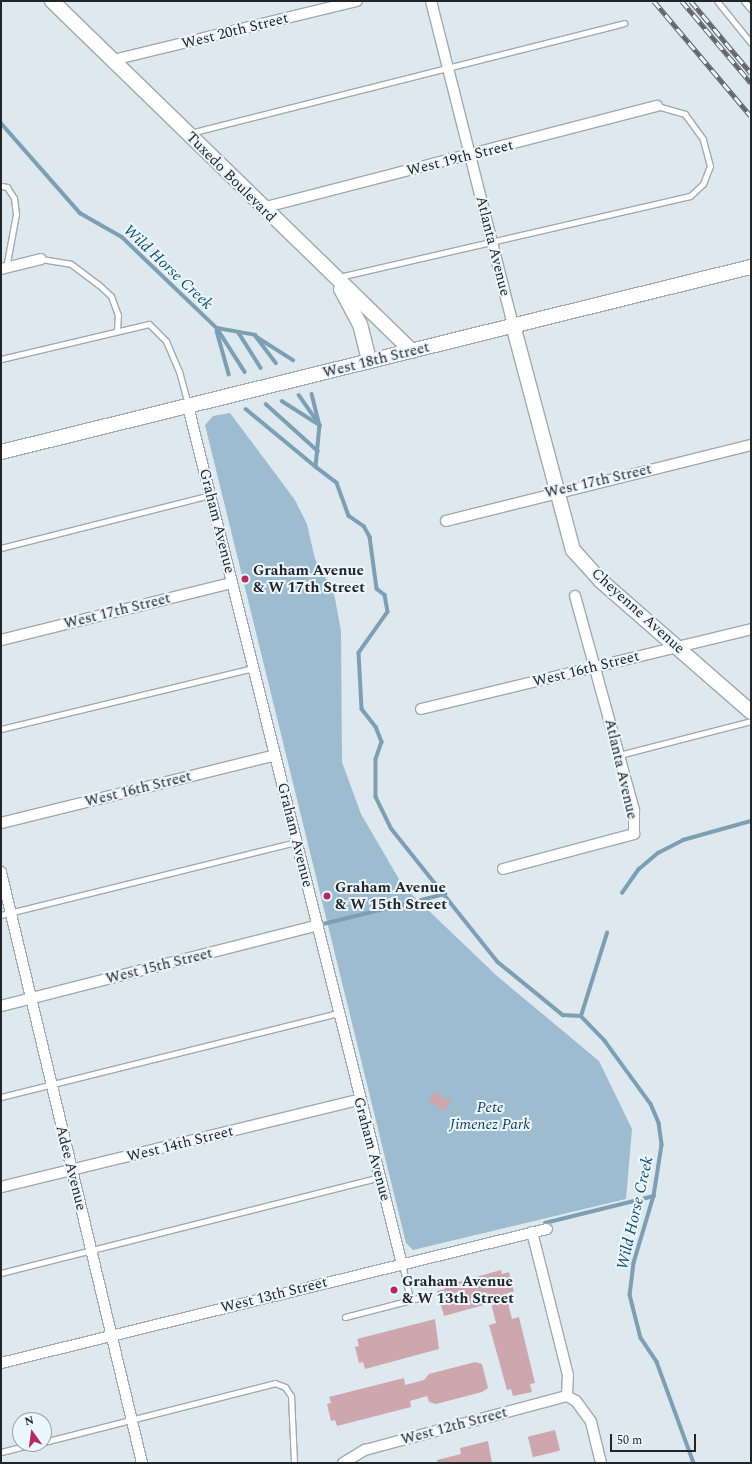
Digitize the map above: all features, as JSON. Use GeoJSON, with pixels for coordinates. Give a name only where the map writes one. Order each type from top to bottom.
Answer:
{"type":"FeatureCollection","features":[{"type":"Feature","properties":{"kind":"street","name":"Tuxedo Boulevard"},"geometry":{"type":"LineString","coordinates":[[52,1],[262,208],[412,351]]}},
{"type":"Feature","properties":{"kind":"street","name":"West 20th Street"},"geometry":{"type":"LineString","coordinates":[[113,60],[358,1]]}},
{"type":"Feature","properties":{"kind":"street","name":"Atlanta Avenue"},"geometry":{"type":"LineString","coordinates":[[431,1],[513,325],[557,491]]}},
{"type":"Feature","properties":{"kind":"street","name":"West 19th Street"},"geometry":{"type":"LineString","coordinates":[[262,208],[657,106]]}},
{"type":"Feature","properties":{"kind":"street"},"geometry":{"type":"LineString","coordinates":[[3,268],[41,259]]}},
{"type":"Feature","properties":{"kind":"street","name":"West 18th Street"},"geometry":{"type":"LineString","coordinates":[[1,452],[751,267]]}},
{"type":"Feature","properties":{"kind":"street"},"geometry":{"type":"LineString","coordinates":[[334,278],[356,316],[369,361]]}},
{"type":"Feature","properties":{"kind":"street","name":"Graham Avenue"},"geometry":{"type":"LineString","coordinates":[[188,406],[318,925],[359,1100],[402,1264]]}},
{"type":"Feature","properties":{"kind":"street","name":"West 17th Street"},"geometry":{"type":"LineString","coordinates":[[446,521],[557,491],[751,445]]}},
{"type":"Feature","properties":{"kind":"street","name":"Cheyenne Avenue"},"geometry":{"type":"LineString","coordinates":[[557,491],[573,550],[601,581],[751,712]]}},
{"type":"Feature","properties":{"kind":"street","name":"West 17th Street"},"geometry":{"type":"LineString","coordinates":[[1,640],[232,583]]}},
{"type":"Feature","properties":{"kind":"street","name":"Atlanta Avenue"},"geometry":{"type":"LineString","coordinates":[[503,868],[634,834],[634,810],[575,596]]}},
{"type":"Feature","properties":{"kind":"street","name":"West 16th Street"},"geometry":{"type":"LineString","coordinates":[[421,709],[596,669],[676,646],[751,629]]}},
{"type":"Feature","properties":{"kind":"street","name":"West 16th Street"},"geometry":{"type":"LineString","coordinates":[[1,823],[275,755]]}},
{"type":"Feature","properties":{"kind":"street","name":"Adee Avenue"},"geometry":{"type":"LineString","coordinates":[[1,872],[6,914],[30,999],[113,1335],[142,1463]]}},
{"type":"Feature","properties":{"kind":"street","name":"West 15th Street"},"geometry":{"type":"LineString","coordinates":[[1,1006],[318,925]]}},
{"type":"Feature","properties":{"kind":"street","name":"West 14th Street"},"geometry":{"type":"LineString","coordinates":[[1,1187],[72,1171],[359,1100]]}},
{"type":"Feature","properties":{"kind":"street","name":"West 13th Street"},"geometry":{"type":"LineString","coordinates":[[1,1363],[547,1229]]}},
{"type":"Feature","properties":{"kind":"street"},"geometry":{"type":"LineString","coordinates":[[532,1232],[568,1375],[567,1396],[591,1422],[601,1463]]}},
{"type":"Feature","properties":{"kind":"street","name":"West 12th Street"},"geometry":{"type":"LineString","coordinates":[[343,1463],[365,1450],[567,1396]]}},
{"type":"Feature","properties":{"kind":"lane"},"geometry":{"type":"LineString","coordinates":[[717,1],[751,43]]}},
{"type":"Feature","properties":{"kind":"lane"},"geometry":{"type":"LineString","coordinates":[[744,1],[751,9]]}},
{"type":"Feature","properties":{"kind":"lane"},"geometry":{"type":"LineString","coordinates":[[187,134],[448,69],[624,23]]}},
{"type":"Feature","properties":{"kind":"lane"},"geometry":{"type":"LineString","coordinates":[[334,278],[690,196],[703,184],[710,166],[703,139],[685,114],[657,106]]}},
{"type":"Feature","properties":{"kind":"lane"},"geometry":{"type":"LineString","coordinates":[[1,186],[7,187],[14,198],[16,214],[3,268]]}},
{"type":"Feature","properties":{"kind":"lane"},"geometry":{"type":"LineString","coordinates":[[41,259],[71,264],[98,284],[111,296],[118,315],[117,331]]}},
{"type":"Feature","properties":{"kind":"lane"},"geometry":{"type":"LineString","coordinates":[[1,359],[149,324],[156,328],[179,371],[188,406]]}},
{"type":"Feature","properties":{"kind":"lane"},"geometry":{"type":"LineString","coordinates":[[1,548],[210,495]]}},
{"type":"Feature","properties":{"kind":"lane"},"geometry":{"type":"LineString","coordinates":[[1,730],[253,668]]}},
{"type":"Feature","properties":{"kind":"lane"},"geometry":{"type":"LineString","coordinates":[[619,755],[751,721]]}},
{"type":"Feature","properties":{"kind":"lane"},"geometry":{"type":"LineString","coordinates":[[6,914],[297,842]]}},
{"type":"Feature","properties":{"kind":"lane"},"geometry":{"type":"LineString","coordinates":[[1,1097],[339,1013]]}},
{"type":"Feature","properties":{"kind":"lane"},"geometry":{"type":"LineString","coordinates":[[1,1273],[380,1178]]}},
{"type":"Feature","properties":{"kind":"lane"},"geometry":{"type":"LineString","coordinates":[[402,1264],[410,1300]]}},
{"type":"Feature","properties":{"kind":"lane"},"geometry":{"type":"LineString","coordinates":[[345,1317],[426,1296]]}},
{"type":"Feature","properties":{"kind":"lane"},"geometry":{"type":"LineString","coordinates":[[52,1440],[275,1383],[285,1387],[291,1396],[294,1463]]}},
{"type":"Feature","properties":{"kind":"lane"},"geometry":{"type":"LineString","coordinates":[[1,1452],[12,1449]]}},
{"type":"Feature","properties":{"kind":"green space","name":"Pete Jimenez Park"},"geometry":{"type":"Polygon","coordinates":[[[230,413],[295,500],[307,524],[315,559],[334,593],[341,631],[342,762],[361,814],[403,886],[497,976],[599,1061],[632,1129],[626,1199],[413,1250],[406,1243],[205,425],[213,416],[230,413]]]}},
{"type":"Feature","properties":{"kind":"building"},"geometry":{"type":"Polygon","coordinates":[[[434,1092],[451,1101],[446,1111],[429,1102],[434,1092]]]}},
{"type":"Feature","properties":{"kind":"building"},"geometry":{"type":"Polygon","coordinates":[[[501,1270],[502,1274],[509,1272],[514,1292],[507,1293],[507,1299],[512,1319],[519,1317],[535,1383],[530,1384],[532,1392],[513,1396],[511,1389],[507,1390],[489,1325],[496,1323],[491,1303],[444,1316],[437,1291],[445,1289],[444,1286],[501,1270]]]}},
{"type":"Feature","properties":{"kind":"building"},"geometry":{"type":"Polygon","coordinates":[[[435,1319],[439,1349],[365,1369],[363,1362],[359,1363],[355,1347],[359,1346],[357,1339],[435,1319]]]}},
{"type":"Feature","properties":{"kind":"building"},"geometry":{"type":"Polygon","coordinates":[[[475,1362],[482,1364],[488,1388],[482,1392],[436,1404],[429,1402],[427,1396],[410,1401],[411,1407],[337,1426],[335,1420],[331,1421],[327,1404],[331,1403],[329,1397],[404,1378],[405,1385],[424,1380],[429,1374],[475,1362]]]}},
{"type":"Feature","properties":{"kind":"building"},"geometry":{"type":"Polygon","coordinates":[[[555,1430],[560,1450],[533,1457],[528,1437],[555,1430]]]}},
{"type":"Feature","properties":{"kind":"building"},"geometry":{"type":"Polygon","coordinates":[[[488,1441],[492,1463],[437,1463],[437,1460],[461,1454],[460,1448],[488,1441]]]}},
{"type":"Feature","properties":{"kind":"waterway","name":"Wild Horse Creek"},"geometry":{"type":"LineString","coordinates":[[1,123],[80,213],[122,237],[217,328],[255,335],[276,363]]}},
{"type":"Feature","properties":{"kind":"waterway","name":"Wild Horse Creek"},"geometry":{"type":"LineString","coordinates":[[217,328],[245,372]]}},
{"type":"Feature","properties":{"kind":"waterway","name":"Wild Horse Creek"},"geometry":{"type":"LineString","coordinates":[[217,331],[229,374]]}},
{"type":"Feature","properties":{"kind":"waterway","name":"Wild Horse Creek"},"geometry":{"type":"LineString","coordinates":[[239,333],[261,368]]}},
{"type":"Feature","properties":{"kind":"waterway","name":"Wild Horse Creek"},"geometry":{"type":"LineString","coordinates":[[257,337],[293,360]]}},
{"type":"Feature","properties":{"kind":"waterway","name":"Wild Horse Creek"},"geometry":{"type":"LineString","coordinates":[[312,394],[319,422]]}},
{"type":"Feature","properties":{"kind":"waterway","name":"Wild Horse Creek"},"geometry":{"type":"LineString","coordinates":[[299,395],[320,425],[316,467],[337,483],[349,516],[364,526],[370,537],[377,589],[385,595],[388,612],[359,653],[362,709],[376,727],[382,742],[376,759],[376,797],[391,828],[498,962],[563,1015],[581,1016],[605,1041],[651,1104],[659,1123],[662,1145],[654,1196],[634,1263],[630,1295],[641,1338],[657,1362],[694,1463]]}},
{"type":"Feature","properties":{"kind":"waterway","name":"Wild Horse Creek"},"geometry":{"type":"LineString","coordinates":[[282,401],[318,424]]}},
{"type":"Feature","properties":{"kind":"waterway","name":"Wild Horse Creek"},"geometry":{"type":"LineString","coordinates":[[266,404],[318,451]]}},
{"type":"Feature","properties":{"kind":"waterway","name":"Wild Horse Creek"},"geometry":{"type":"LineString","coordinates":[[246,409],[316,467]]}},
{"type":"Feature","properties":{"kind":"waterway"},"geometry":{"type":"LineString","coordinates":[[622,893],[639,869],[658,853],[683,840],[751,821]]}},
{"type":"Feature","properties":{"kind":"waterway"},"geometry":{"type":"LineString","coordinates":[[319,925],[445,894]]}},
{"type":"Feature","properties":{"kind":"waterway"},"geometry":{"type":"LineString","coordinates":[[581,1016],[607,933]]}},
{"type":"Feature","properties":{"kind":"waterway"},"geometry":{"type":"LineString","coordinates":[[545,1223],[654,1196]]}},
{"type":"Feature","properties":{"kind":"railway"},"geometry":{"type":"LineString","coordinates":[[654,1],[751,116]]}},
{"type":"Feature","properties":{"kind":"railway"},"geometry":{"type":"LineString","coordinates":[[682,1],[751,83]]}},
{"type":"Feature","properties":{"kind":"railway"},"geometry":{"type":"LineString","coordinates":[[691,1],[751,73]]}},
{"type":"Feature","properties":{"kind":"place","name":"Graham Avenue & W 17th Street"},"geometry":{"type":"Point","coordinates":[245,579]}},
{"type":"Feature","properties":{"kind":"place","name":"Graham Avenue & W 15th Street"},"geometry":{"type":"Point","coordinates":[327,896]}},
{"type":"Feature","properties":{"kind":"place","name":"Graham Avenue & W 13th Street"},"geometry":{"type":"Point","coordinates":[394,1290]}}]}
